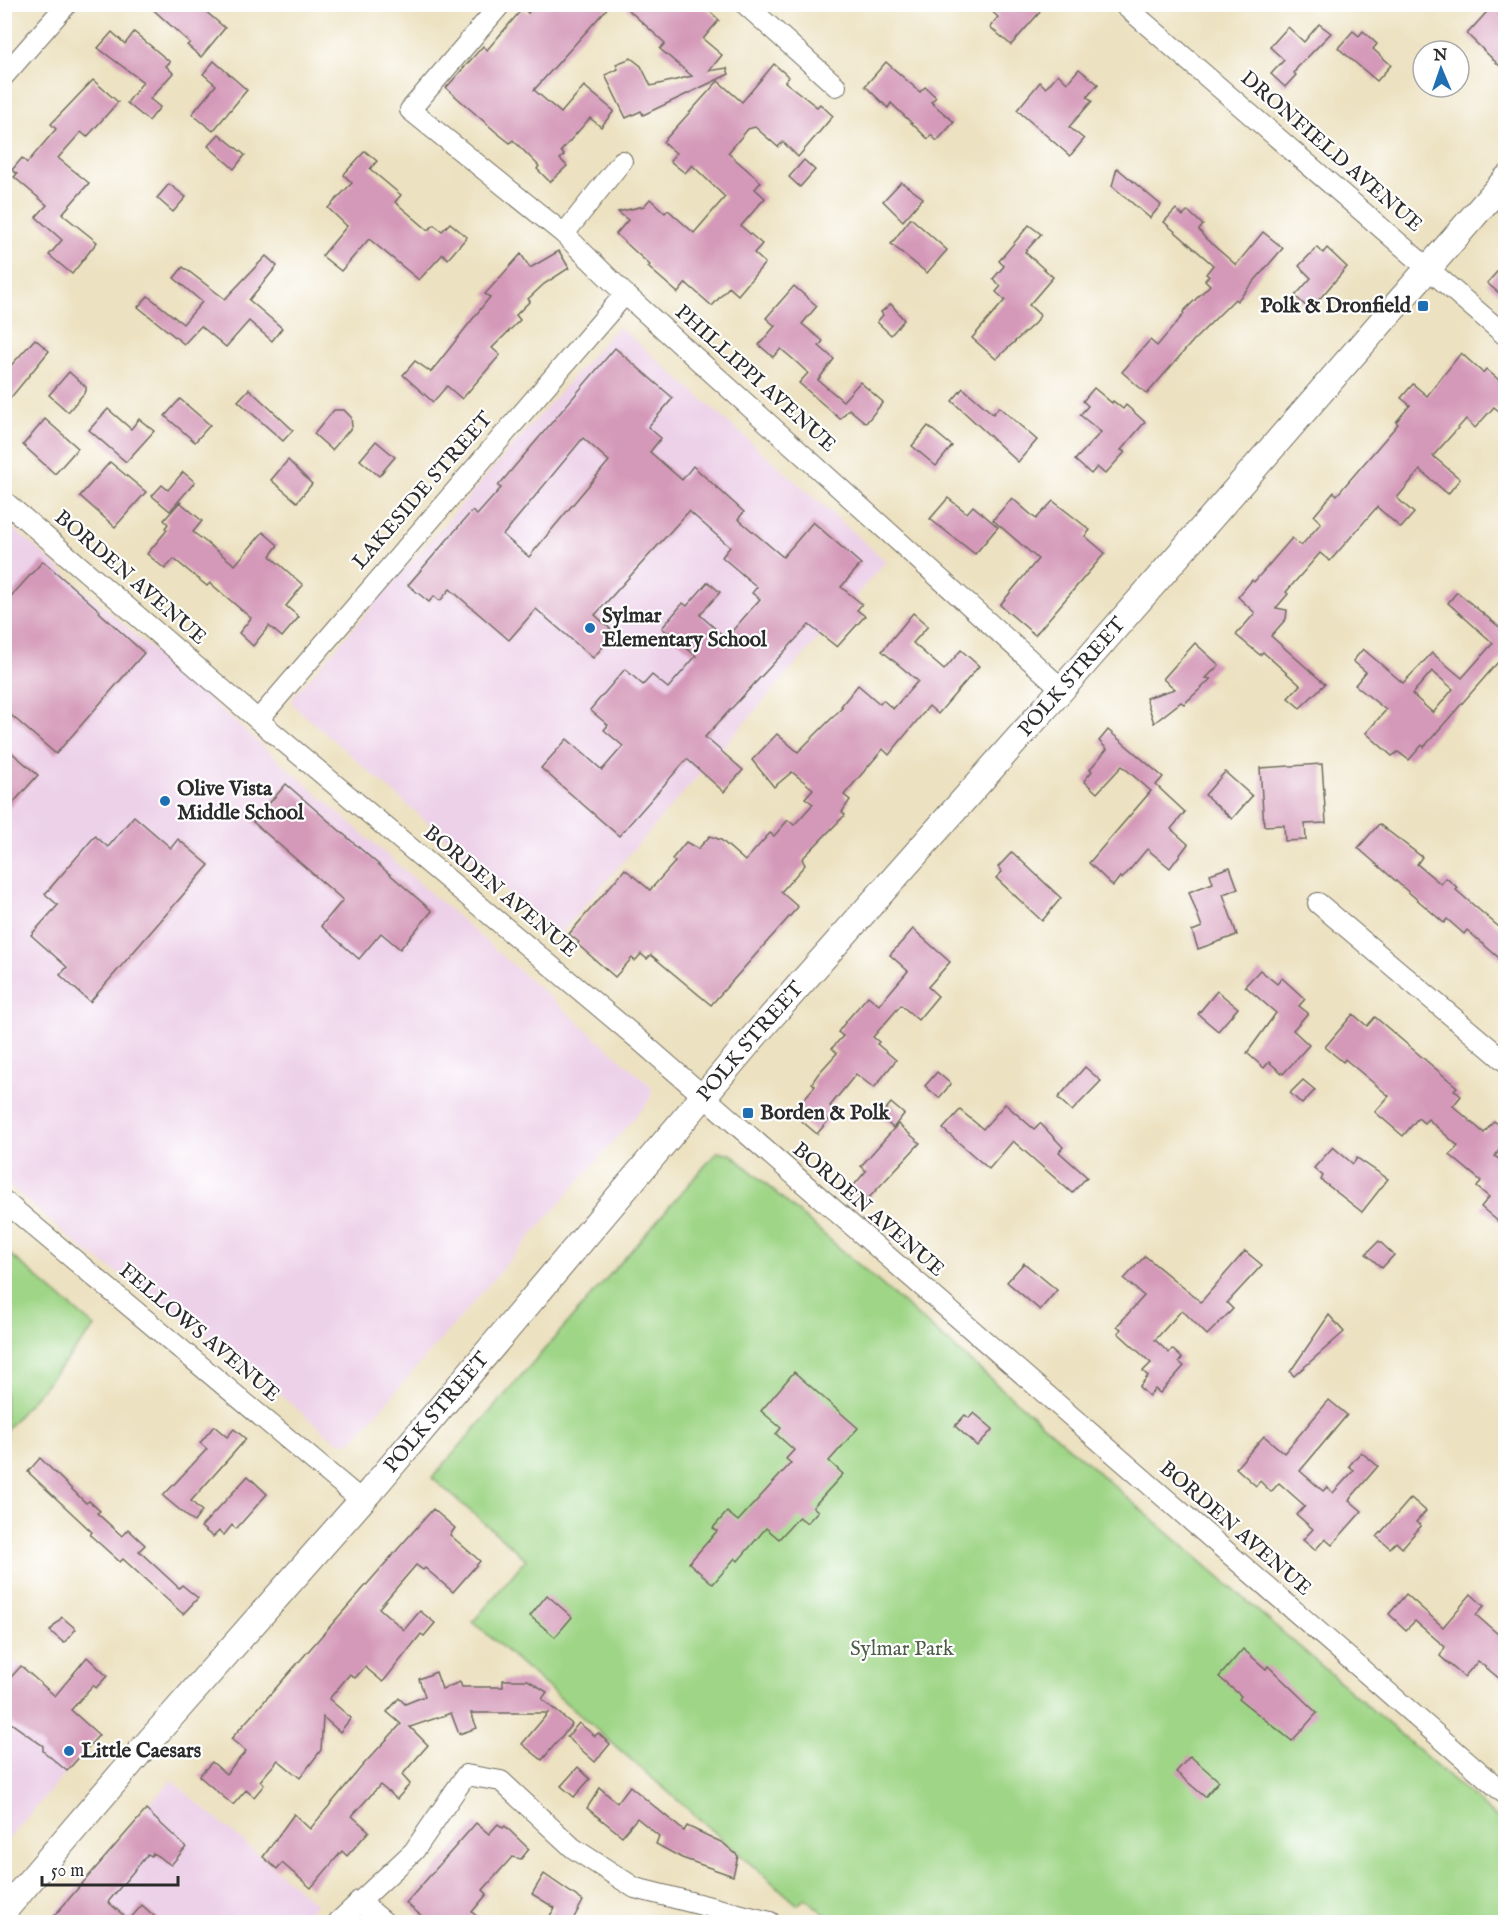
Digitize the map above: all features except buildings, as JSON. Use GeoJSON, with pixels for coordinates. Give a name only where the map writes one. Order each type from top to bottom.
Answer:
{"type":"FeatureCollection","features":[{"type":"Feature","properties":{"kind":"main road","name":"POLK STREET"},"geometry":{"type":"LineString","coordinates":[[4,1911],[146,1745],[362,1501],[703,1096],[1062,689],[1506,179]]}},
{"type":"Feature","properties":{"kind":"street"},"geometry":{"type":"LineString","coordinates":[[4,76],[66,4]]}},
{"type":"Feature","properties":{"kind":"street","name":"PHILLIPPI AVENUE"},"geometry":{"type":"LineString","coordinates":[[501,4],[410,110],[564,234],[625,294],[1062,689]]}},
{"type":"Feature","properties":{"kind":"street"},"geometry":{"type":"LineString","coordinates":[[745,4],[836,86]]}},
{"type":"Feature","properties":{"kind":"street","name":"DRONFIELD AVENUE"},"geometry":{"type":"LineString","coordinates":[[1124,4],[1506,336]]}},
{"type":"Feature","properties":{"kind":"street"},"geometry":{"type":"LineString","coordinates":[[564,234],[622,161]]}},
{"type":"Feature","properties":{"kind":"street","name":"LAKESIDE STREET"},"geometry":{"type":"LineString","coordinates":[[258,720],[625,294]]}},
{"type":"Feature","properties":{"kind":"street","name":"BORDEN AVENUE"},"geometry":{"type":"LineString","coordinates":[[4,501],[258,720],[703,1096],[1506,1795]]}},
{"type":"Feature","properties":{"kind":"street"},"geometry":{"type":"LineString","coordinates":[[1318,903],[1506,1062]]}},
{"type":"Feature","properties":{"kind":"street","name":"FELLOWS AVENUE"},"geometry":{"type":"LineString","coordinates":[[4,1201],[362,1501]]}},
{"type":"Feature","properties":{"kind":"street"},"geometry":{"type":"LineString","coordinates":[[338,1923],[414,1851],[466,1775],[501,1781],[573,1848],[635,1888],[770,1923]]}},
{"type":"Feature","properties":{"kind":"street"},"geometry":{"type":"LineString","coordinates":[[359,1901],[384,1923]]}},
{"type":"Feature","properties":{"kind":"shaded area","name":"Sylmar Elementary School"},"geometry":{"type":"Polygon","coordinates":[[[616,328],[622,329],[886,561],[558,936],[294,706],[292,701],[616,328]]]}},
{"type":"Feature","properties":{"kind":"shaded area","name":"Olive Vista Middle School"},"geometry":{"type":"Polygon","coordinates":[[[5,521],[650,1085],[652,1093],[649,1101],[354,1439],[348,1443],[335,1440],[196,1326],[84,1250],[5,1182],[5,521]]]}},
{"type":"Feature","properties":{"kind":"shaded area"},"geometry":{"type":"Polygon","coordinates":[[[5,1653],[99,1735],[5,1843],[5,1653]]]}},
{"type":"Feature","properties":{"kind":"shaded area"},"geometry":{"type":"Polygon","coordinates":[[[171,1780],[316,1904],[300,1922],[47,1922],[171,1780]]]}},
{"type":"Feature","properties":{"kind":"green space","name":"Sylmar Park"},"geometry":{"type":"Polygon","coordinates":[[[717,1152],[731,1154],[1505,1825],[1505,1922],[834,1922],[805,1898],[798,1905],[473,1622],[526,1559],[432,1478],[717,1152]]]}},
{"type":"Feature","properties":{"kind":"green space"},"geometry":{"type":"Polygon","coordinates":[[[5,1250],[95,1327],[5,1431],[5,1250]]]}},
{"type":"Feature","properties":{"kind":"place","name":"Polk & Dronfield"},"geometry":{"type":"Point","coordinates":[1423,306]}},
{"type":"Feature","properties":{"kind":"place","name":"Sylmar Elementary School"},"geometry":{"type":"Point","coordinates":[590,628]}},
{"type":"Feature","properties":{"kind":"place","name":"Olive Vista Middle School"},"geometry":{"type":"Point","coordinates":[165,801]}},
{"type":"Feature","properties":{"kind":"place","name":"Borden & Polk"},"geometry":{"type":"Point","coordinates":[748,1113]}},
{"type":"Feature","properties":{"kind":"place","name":"Little Caesars"},"geometry":{"type":"Point","coordinates":[69,1751]}}]}
